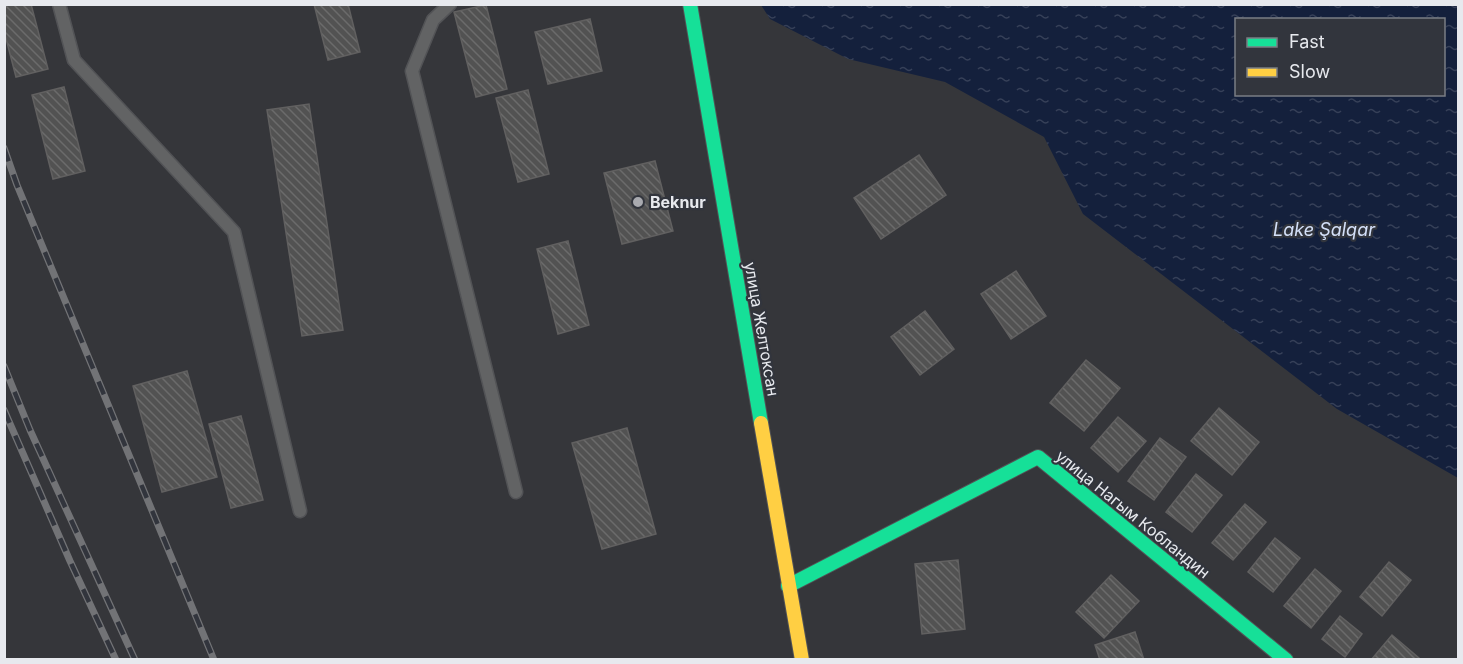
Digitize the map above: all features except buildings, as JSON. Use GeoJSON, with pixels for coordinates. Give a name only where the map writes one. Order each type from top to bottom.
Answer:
{"type":"FeatureCollection","features":[{"type":"Feature","properties":{"kind":"main road","name":"улица Желтоксан"},"geometry":{"type":"LineString","coordinates":[[690,4],[802,660]]}},
{"type":"Feature","properties":{"kind":"main road","name":"улица Нагым Кобландин"},"geometry":{"type":"LineString","coordinates":[[789,586],[1038,457],[1286,660]]}},
{"type":"Feature","properties":{"kind":"lane"},"geometry":{"type":"LineString","coordinates":[[59,4],[74,60],[234,232],[300,511]]}},
{"type":"Feature","properties":{"kind":"lane"},"geometry":{"type":"LineString","coordinates":[[450,4],[432,21],[412,71],[516,492]]}},
{"type":"Feature","properties":{"kind":"water","name":"Lake Şalqar"},"geometry":{"type":"Polygon","coordinates":[[[761,5],[1458,5],[1458,478],[1337,409],[1083,214],[1044,137],[945,82],[848,59],[770,19],[761,5]]]}},
{"type":"Feature","properties":{"kind":"railway"},"geometry":{"type":"LineString","coordinates":[[4,148],[17,185],[214,660]]}},
{"type":"Feature","properties":{"kind":"railway"},"geometry":{"type":"LineString","coordinates":[[4,366],[30,430],[135,660]]}},
{"type":"Feature","properties":{"kind":"railway"},"geometry":{"type":"LineString","coordinates":[[4,410],[116,660]]}},
{"type":"Feature","properties":{"kind":"traffic: fast"},"geometry":{"type":"LineString","coordinates":[[690,4],[761,423]]}},
{"type":"Feature","properties":{"kind":"traffic: fast"},"geometry":{"type":"LineString","coordinates":[[788,586],[1038,457],[1286,660]]}},
{"type":"Feature","properties":{"kind":"traffic: slow"},"geometry":{"type":"LineString","coordinates":[[761,423],[802,660]]}},
{"type":"Feature","properties":{"kind":"place","name":"Beknur"},"geometry":{"type":"Point","coordinates":[638,202]}}]}
